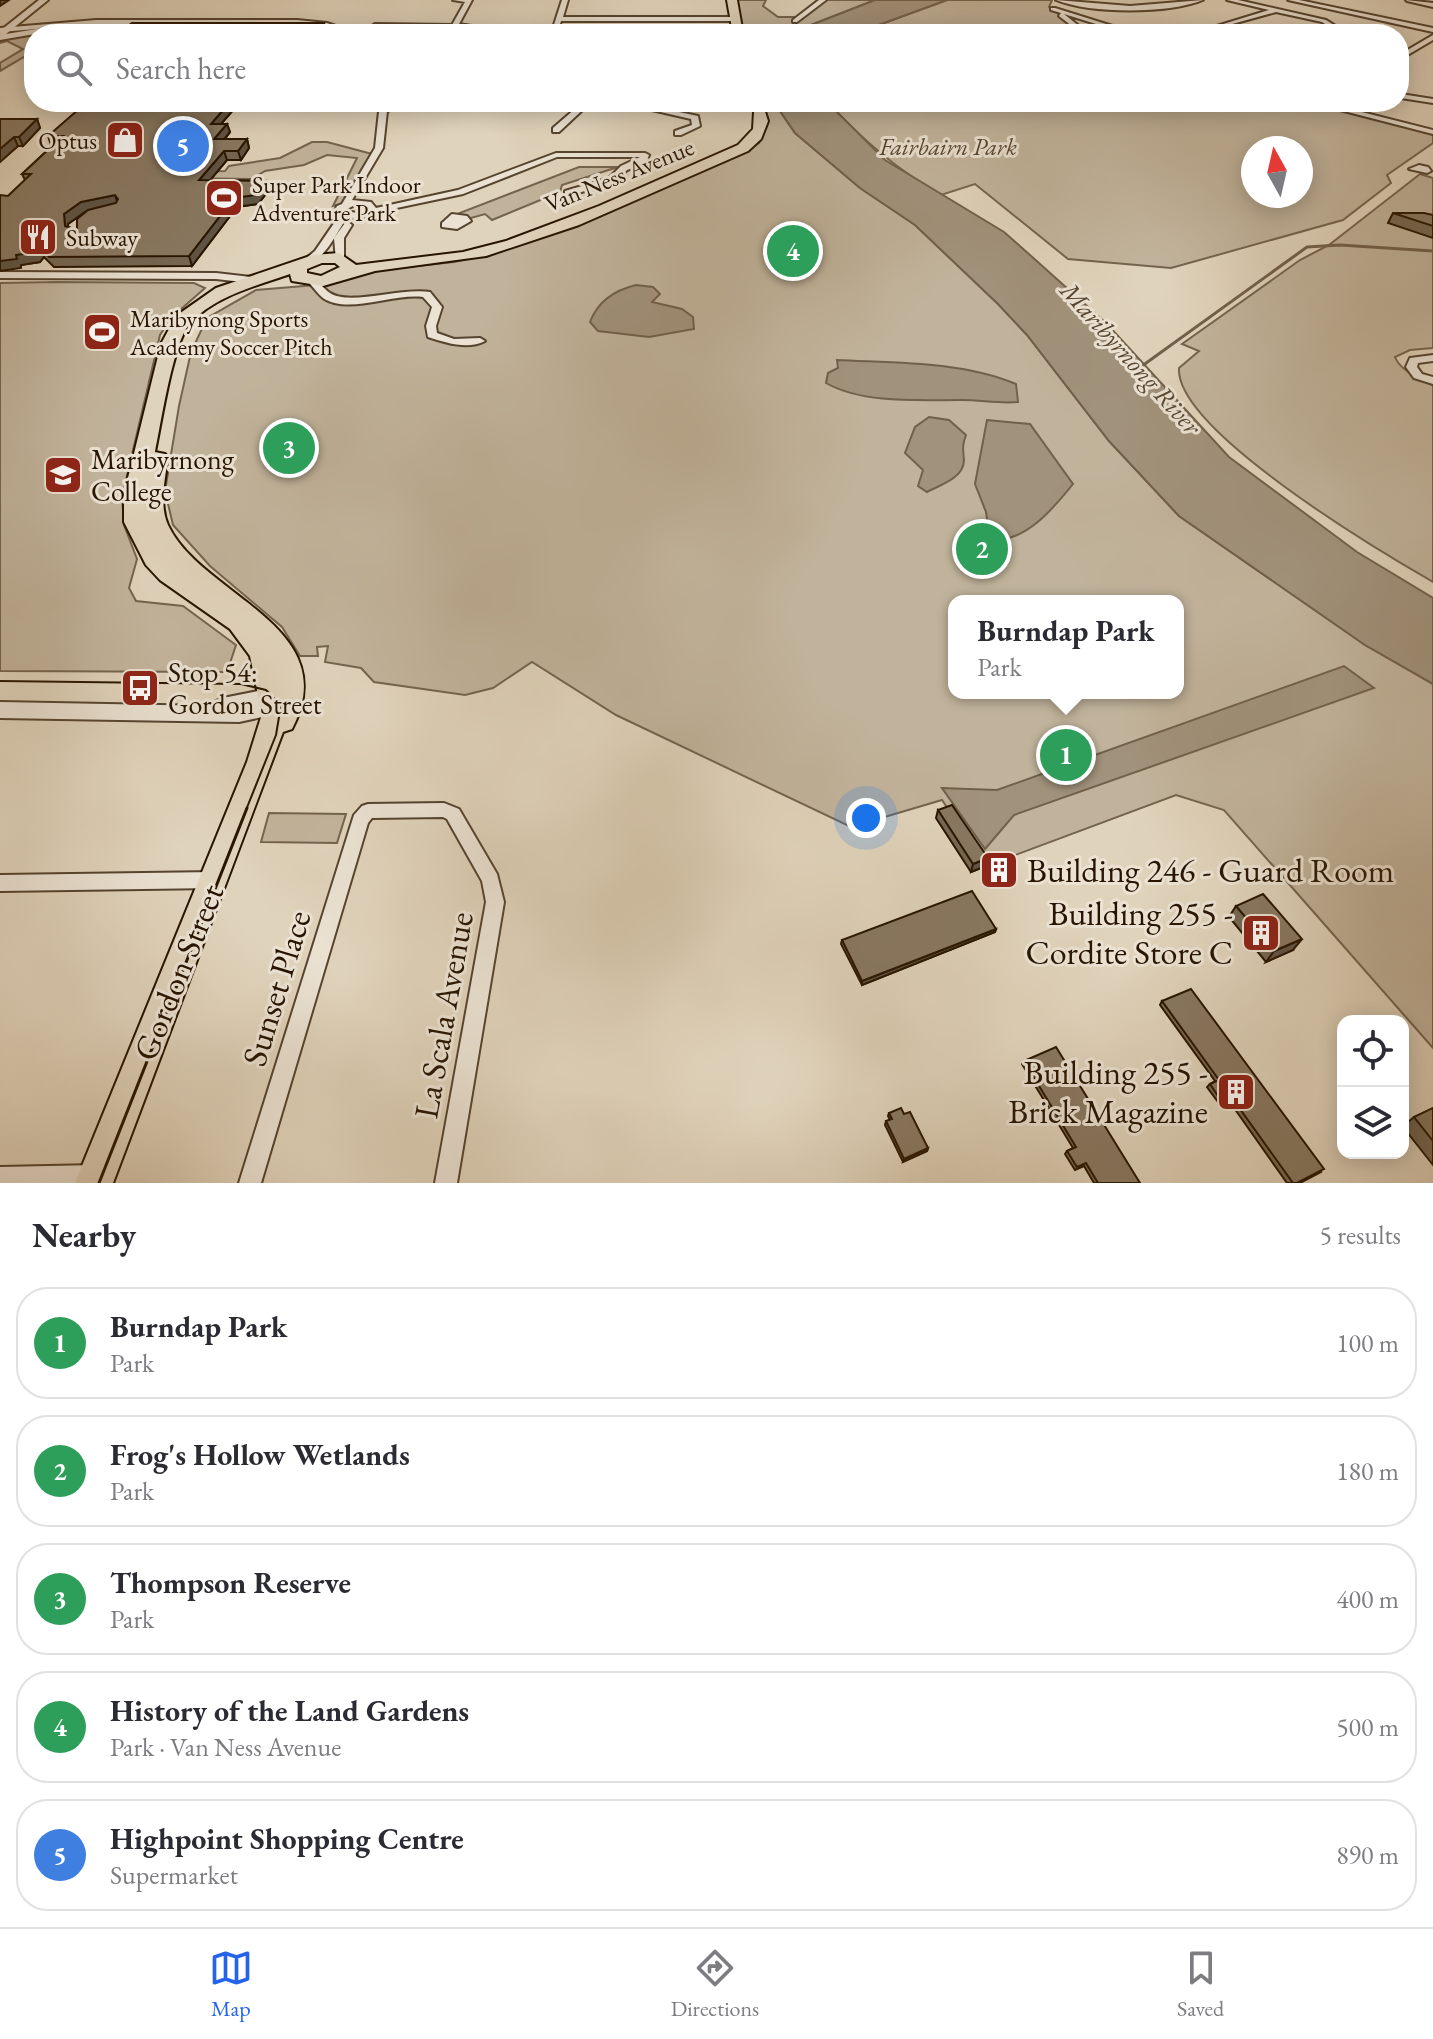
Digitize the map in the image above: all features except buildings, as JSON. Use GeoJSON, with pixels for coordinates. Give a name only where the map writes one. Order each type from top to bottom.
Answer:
{"type":"FeatureCollection","features":[{"type":"Feature","properties":{"kind":"main road"},"geometry":{"type":"LineString","coordinates":[[732,0],[736,24]]}},
{"type":"Feature","properties":{"kind":"main road","name":"Van Ness Avenue"},"geometry":{"type":"LineString","coordinates":[[308,272],[456,258],[504,246],[740,150],[755,139],[762,127],[761,112]]}},
{"type":"Feature","properties":{"kind":"main road"},"geometry":{"type":"LineString","coordinates":[[281,701],[253,638],[139,534],[135,522],[135,494],[173,335],[182,320],[207,300],[251,280],[308,272]]}},
{"type":"Feature","properties":{"kind":"main road"},"geometry":{"type":"LineString","coordinates":[[172,564],[157,526],[153,487],[173,380],[187,332],[205,312],[238,292],[308,272]]}},
{"type":"Feature","properties":{"kind":"main road","name":"Gordon Street"},"geometry":{"type":"LineString","coordinates":[[95,1180],[261,762],[281,701]]}},
{"type":"Feature","properties":{"kind":"street"},"geometry":{"type":"LineString","coordinates":[[1,32],[33,4],[44,0]]}},
{"type":"Feature","properties":{"kind":"street"},"geometry":{"type":"LineString","coordinates":[[455,24],[469,0],[456,0]]}},
{"type":"Feature","properties":{"kind":"street"},"geometry":{"type":"LineString","coordinates":[[557,24],[565,0]]}},
{"type":"Feature","properties":{"kind":"street"},"geometry":{"type":"LineString","coordinates":[[795,21],[823,0]]}},
{"type":"Feature","properties":{"kind":"street"},"geometry":{"type":"LineString","coordinates":[[1073,24],[1050,4],[1058,0],[1093,8],[1173,7],[1200,0]]}},
{"type":"Feature","properties":{"kind":"street"},"geometry":{"type":"LineString","coordinates":[[1230,0],[1329,24]]}},
{"type":"Feature","properties":{"kind":"street"},"geometry":{"type":"LineString","coordinates":[[1291,0],[1405,24]]}},
{"type":"Feature","properties":{"kind":"street"},"geometry":{"type":"LineString","coordinates":[[1409,0],[1433,5]]}},
{"type":"Feature","properties":{"kind":"street"},"geometry":{"type":"LineString","coordinates":[[1053,9],[1102,24]]}},
{"type":"Feature","properties":{"kind":"street"},"geometry":{"type":"LineString","coordinates":[[1230,24],[1278,10]]}},
{"type":"Feature","properties":{"kind":"street"},"geometry":{"type":"LineString","coordinates":[[21,13],[19,24],[24,26]]}},
{"type":"Feature","properties":{"kind":"street"},"geometry":{"type":"LineString","coordinates":[[559,19],[735,19]]}},
{"type":"Feature","properties":{"kind":"street"},"geometry":{"type":"LineString","coordinates":[[624,24],[625,19]]}},
{"type":"Feature","properties":{"kind":"street"},"geometry":{"type":"LineString","coordinates":[[69,24],[315,24]]}},
{"type":"Feature","properties":{"kind":"street"},"geometry":{"type":"LineString","coordinates":[[1409,25],[1433,30]]}},
{"type":"Feature","properties":{"kind":"street"},"geometry":{"type":"LineString","coordinates":[[1,32],[24,28]]}},
{"type":"Feature","properties":{"kind":"street"},"geometry":{"type":"LineString","coordinates":[[1,32],[24,30]]}},
{"type":"Feature","properties":{"kind":"street"},"geometry":{"type":"LineString","coordinates":[[1409,52],[1433,37]]}},
{"type":"Feature","properties":{"kind":"street"},"geometry":{"type":"LineString","coordinates":[[1415,48],[1433,52]]}},
{"type":"Feature","properties":{"kind":"street"},"geometry":{"type":"LineString","coordinates":[[1409,97],[1433,101]]}},
{"type":"Feature","properties":{"kind":"street"},"geometry":{"type":"LineString","coordinates":[[343,216],[338,210],[346,204],[379,148],[387,112]]}},
{"type":"Feature","properties":{"kind":"street"},"geometry":{"type":"LineString","coordinates":[[368,208],[364,191],[387,147],[388,112]]}},
{"type":"Feature","properties":{"kind":"street"},"geometry":{"type":"LineString","coordinates":[[556,130],[576,112]]}},
{"type":"Feature","properties":{"kind":"street"},"geometry":{"type":"LineString","coordinates":[[667,112],[695,118],[696,126],[678,133]]}},
{"type":"Feature","properties":{"kind":"street"},"geometry":{"type":"LineString","coordinates":[[1353,112],[1433,132]]}},
{"type":"Feature","properties":{"kind":"street"},"geometry":{"type":"LineString","coordinates":[[568,193],[620,175],[635,174],[682,153]]}},
{"type":"Feature","properties":{"kind":"street"},"geometry":{"type":"LineString","coordinates":[[361,298],[331,298],[308,272],[343,216],[368,208],[435,198],[560,154],[645,155],[643,161],[624,168],[620,175]]}},
{"type":"Feature","properties":{"kind":"street"},"geometry":{"type":"LineString","coordinates":[[1425,170],[1433,154]]}},
{"type":"Feature","properties":{"kind":"street"},"geometry":{"type":"LineString","coordinates":[[519,170],[534,177]]}},
{"type":"Feature","properties":{"kind":"street"},"geometry":{"type":"LineString","coordinates":[[435,198],[451,218]]}},
{"type":"Feature","properties":{"kind":"street"},"geometry":{"type":"LineString","coordinates":[[346,204],[368,208]]}},
{"type":"Feature","properties":{"kind":"street"},"geometry":{"type":"LineString","coordinates":[[368,208],[341,233],[340,268],[331,287],[332,293],[347,299],[401,293],[426,294],[437,307],[431,326],[432,335],[453,342],[480,341]]}},
{"type":"Feature","properties":{"kind":"street"},"geometry":{"type":"LineString","coordinates":[[0,277],[251,280]]}},
{"type":"Feature","properties":{"kind":"street"},"geometry":{"type":"LineString","coordinates":[[191,277],[213,283],[216,289],[207,300]]}},
{"type":"Feature","properties":{"kind":"street"},"geometry":{"type":"LineString","coordinates":[[1433,358],[1414,360],[1411,367],[1418,376],[1433,381]]}},
{"type":"Feature","properties":{"kind":"street"},"geometry":{"type":"LineString","coordinates":[[0,710],[239,714],[281,701]]}},
{"type":"Feature","properties":{"kind":"street","name":"La Scala Avenue"},"geometry":{"type":"LineString","coordinates":[[364,813],[384,809],[450,812],[458,820],[495,891],[475,1034],[446,1183]]}},
{"type":"Feature","properties":{"kind":"street","name":"Sunset Place"},"geometry":{"type":"LineString","coordinates":[[250,1183],[364,813]]}},
{"type":"Feature","properties":{"kind":"street"},"geometry":{"type":"LineString","coordinates":[[0,883],[215,880]]}},
{"type":"Feature","properties":{"kind":"street"},"geometry":{"type":"LineString","coordinates":[[0,1178],[95,1180]]}},
{"type":"Feature","properties":{"kind":"green space"},"geometry":{"type":"Polygon","coordinates":[[[737,0],[766,0],[763,6],[778,17],[802,17],[825,0],[875,0],[814,24],[741,24],[737,0]]]}},
{"type":"Feature","properties":{"kind":"green space"},"geometry":{"type":"Polygon","coordinates":[[[947,0],[1052,0],[1049,7],[1072,24],[881,24],[947,0]]]}},
{"type":"Feature","properties":{"kind":"green space"},"geometry":{"type":"Polygon","coordinates":[[[24,34],[24,57],[0,71],[0,63],[23,49],[7,41],[0,43],[0,38],[24,34]]]}},
{"type":"Feature","properties":{"kind":"green space"},"geometry":{"type":"Polygon","coordinates":[[[764,112],[781,112],[795,133],[860,188],[915,225],[998,304],[1027,335],[1109,441],[1179,516],[1365,645],[1433,684],[1433,1048],[1409,1021],[1409,1015],[1404,1015],[1224,810],[1176,795],[986,866],[942,800],[851,827],[616,715],[532,662],[493,688],[465,695],[374,682],[361,668],[325,662],[328,646],[317,647],[318,656],[300,656],[282,627],[210,566],[173,525],[165,491],[191,352],[207,318],[256,290],[328,284],[379,270],[454,262],[498,252],[732,158],[759,143],[768,123],[764,112]]]}},
{"type":"Feature","properties":{"kind":"green space","name":"Fairbairn Park"},"geometry":{"type":"Polygon","coordinates":[[[837,112],[1348,112],[1433,134],[1433,143],[1387,175],[1391,183],[1343,220],[1171,268],[1068,259],[975,184],[941,195],[895,164],[837,112]]]}},
{"type":"Feature","properties":{"kind":"green space"},"geometry":{"type":"Polygon","coordinates":[[[312,142],[327,142],[372,154],[344,203],[333,206],[357,158],[327,155],[304,165],[265,171],[252,179],[176,178],[181,172],[225,171],[229,166],[280,158],[312,142]]]}},
{"type":"Feature","properties":{"kind":"green space"},"geometry":{"type":"Polygon","coordinates":[[[579,167],[618,167],[562,185],[560,192],[492,220],[485,214],[471,218],[457,214],[579,167]]]}},
{"type":"Feature","properties":{"kind":"green space"},"geometry":{"type":"Polygon","coordinates":[[[1420,174],[1433,178],[1433,348],[1410,350],[1395,357],[1406,370],[1433,383],[1433,582],[1329,517],[1244,455],[1210,423],[1187,394],[1179,368],[1199,351],[1182,344],[1300,260],[1329,245],[1420,174]]]}},
{"type":"Feature","properties":{"kind":"green space","name":"Maribyrnong College"},"geometry":{"type":"Polygon","coordinates":[[[0,283],[194,283],[205,288],[171,318],[160,335],[122,497],[124,525],[137,559],[129,588],[136,601],[183,606],[236,645],[227,672],[0,671],[0,283]]]}},
{"type":"Feature","properties":{"kind":"green space"},"geometry":{"type":"Polygon","coordinates":[[[269,813],[346,814],[337,843],[261,842],[269,813]]]}},
{"type":"Feature","properties":{"kind":"water"},"geometry":{"type":"Polygon","coordinates":[[[875,0],[947,0],[881,24],[814,24],[875,0]]]}},
{"type":"Feature","properties":{"kind":"water","name":"Maribyrnong River"},"geometry":{"type":"Polygon","coordinates":[[[781,112],[837,112],[885,160],[1004,232],[1107,324],[1229,457],[1357,552],[1433,598],[1433,684],[1365,645],[1179,516],[1109,441],[1027,335],[998,304],[915,225],[860,188],[795,133],[781,112]]]}},
{"type":"Feature","properties":{"kind":"water"},"geometry":{"type":"Polygon","coordinates":[[[636,285],[653,287],[660,294],[652,302],[682,309],[693,317],[694,329],[649,337],[598,331],[590,322],[598,308],[614,293],[636,285]]]}},
{"type":"Feature","properties":{"kind":"water"},"geometry":{"type":"Polygon","coordinates":[[[837,360],[928,364],[995,376],[1016,384],[1018,402],[910,400],[857,395],[826,383],[828,373],[838,368],[837,360]]]}},
{"type":"Feature","properties":{"kind":"water"},"geometry":{"type":"Polygon","coordinates":[[[929,417],[949,420],[966,435],[960,472],[927,492],[918,486],[923,470],[905,453],[915,427],[929,417]]]}},
{"type":"Feature","properties":{"kind":"water"},"geometry":{"type":"Polygon","coordinates":[[[987,420],[1030,424],[1073,484],[1037,522],[1015,536],[1003,539],[990,540],[986,512],[975,484],[987,420]]]}},
{"type":"Feature","properties":{"kind":"water"},"geometry":{"type":"Polygon","coordinates":[[[1344,666],[1374,688],[1014,815],[985,849],[942,788],[997,790],[1344,666]]]}},
{"type":"Feature","properties":{"kind":"waterway","name":"Maribyrnong River"},"geometry":{"type":"LineString","coordinates":[[1142,366],[1307,247],[1340,245],[1433,251]]}},
{"type":"Feature","properties":{"kind":"tram line"},"geometry":{"type":"LineString","coordinates":[[0,681],[241,684],[266,690],[281,705],[276,735],[246,810]]}},
{"type":"Feature","properties":{"kind":"tram line"},"geometry":{"type":"LineString","coordinates":[[99,1183],[247,808]]}},
{"type":"Feature","properties":{"kind":"place","name":"Optus"},"geometry":{"type":"Point","coordinates":[125,140]}},
{"type":"Feature","properties":{"kind":"place","name":"Highpoint Shopping Centre"},"geometry":{"type":"Point","coordinates":[183,146]}},
{"type":"Feature","properties":{"kind":"place","name":"Super Park Indoor Adventure Park"},"geometry":{"type":"Point","coordinates":[224,198]}},
{"type":"Feature","properties":{"kind":"place","name":"Subway"},"geometry":{"type":"Point","coordinates":[38,237]}},
{"type":"Feature","properties":{"kind":"place","name":"History of the Land Gardens"},"geometry":{"type":"Point","coordinates":[793,251]}},
{"type":"Feature","properties":{"kind":"place","name":"Maribynong Sports Academy Soccer Pitch"},"geometry":{"type":"Point","coordinates":[102,332]}},
{"type":"Feature","properties":{"kind":"place","name":"Thompson Reserve"},"geometry":{"type":"Point","coordinates":[289,448]}},
{"type":"Feature","properties":{"kind":"place","name":"Maribyrnong College"},"geometry":{"type":"Point","coordinates":[63,475]}},
{"type":"Feature","properties":{"kind":"place","name":"Frog's Hollow Wetlands"},"geometry":{"type":"Point","coordinates":[982,549]}},
{"type":"Feature","properties":{"kind":"place","name":"Stop 54: Gordon Street"},"geometry":{"type":"Point","coordinates":[140,688]}},
{"type":"Feature","properties":{"kind":"place","name":"Burndap Park"},"geometry":{"type":"Point","coordinates":[1066,755]}},
{"type":"Feature","properties":{"kind":"place","name":"Building 246 - Guard Room"},"geometry":{"type":"Point","coordinates":[999,870]}},
{"type":"Feature","properties":{"kind":"place","name":"Building 255 - Cordite Store C"},"geometry":{"type":"Point","coordinates":[1261,933]}},
{"type":"Feature","properties":{"kind":"place","name":"Building 255 - Brick Magazine"},"geometry":{"type":"Point","coordinates":[1236,1092]}}]}
